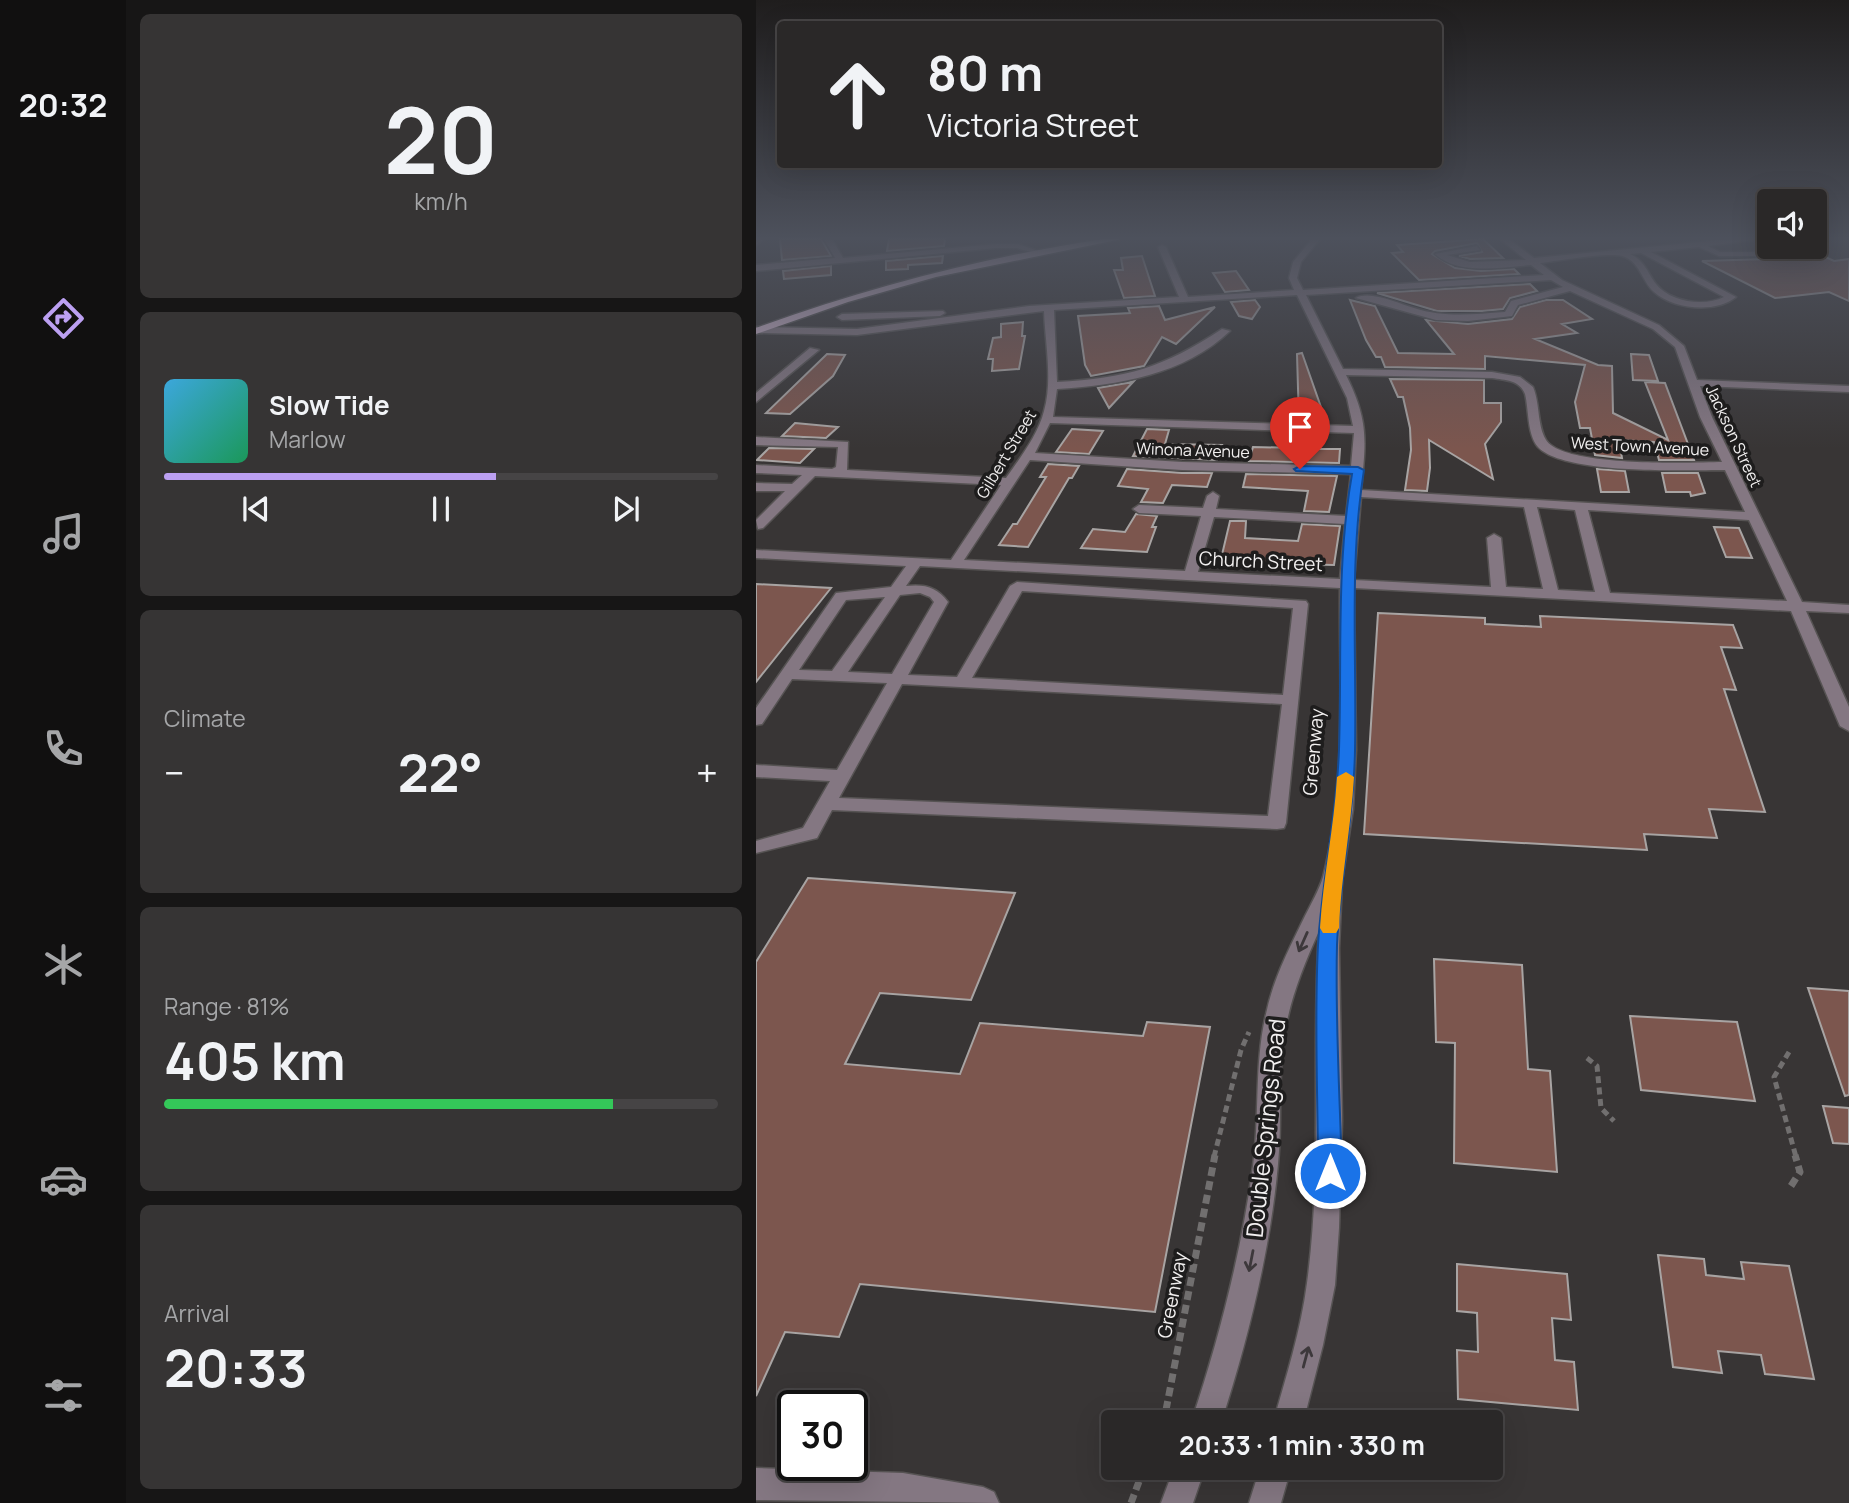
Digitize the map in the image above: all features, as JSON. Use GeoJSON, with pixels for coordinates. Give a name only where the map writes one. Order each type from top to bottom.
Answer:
{"type":"FeatureCollection","features":[{"type":"Feature","properties":{"kind":"main road"},"geometry":{"type":"LineString","coordinates":[[757,331],[823,309]]}},
{"type":"Feature","properties":{"kind":"street"},"geometry":{"type":"LineString","coordinates":[[757,331],[857,332],[1038,309]]}},
{"type":"Feature","properties":{"kind":"street","name":"Gilbert Street"},"geometry":{"type":"LineString","coordinates":[[954,565],[1027,456],[1047,419],[1052,386],[1049,309]]}},
{"type":"Feature","properties":{"kind":"street"},"geometry":{"type":"LineString","coordinates":[[1291,1410],[1321,1285],[1326,1228],[1330,1121],[1326,984],[1332,881],[1344,809],[1347,750],[1347,585],[1359,430],[1352,398],[1308,309]]}},
{"type":"Feature","properties":{"kind":"street"},"geometry":{"type":"LineString","coordinates":[[1409,309],[1427,316],[1449,318],[1509,314],[1511,309]]}},
{"type":"Feature","properties":{"kind":"street","name":"Jackson Street"},"geometry":{"type":"LineString","coordinates":[[1615,309],[1668,334],[1682,350],[1693,383],[1849,726]]}},
{"type":"Feature","properties":{"kind":"street"},"geometry":{"type":"LineString","coordinates":[[842,317],[930,313],[975,316]]}},
{"type":"Feature","properties":{"kind":"street"},"geometry":{"type":"LineString","coordinates":[[1052,386],[1109,382],[1161,370],[1190,356],[1225,331]]}},
{"type":"Feature","properties":{"kind":"street"},"geometry":{"type":"LineString","coordinates":[[756,399],[814,350]]}},
{"type":"Feature","properties":{"kind":"street","name":"West Town Avenue"},"geometry":{"type":"LineString","coordinates":[[1340,372],[1492,375],[1516,379],[1524,382],[1531,393],[1541,443],[1555,455],[1598,462],[1730,466]]}},
{"type":"Feature","properties":{"kind":"street"},"geometry":{"type":"LineString","coordinates":[[1693,383],[1849,389]]}},
{"type":"Feature","properties":{"kind":"street"},"geometry":{"type":"LineString","coordinates":[[1047,419],[1359,430]]}},
{"type":"Feature","properties":{"kind":"street"},"geometry":{"type":"LineString","coordinates":[[756,441],[844,444],[842,469],[837,471]]}},
{"type":"Feature","properties":{"kind":"street","name":"Winona Avenue"},"geometry":{"type":"LineString","coordinates":[[1027,456],[1182,466],[1358,470]]}},
{"type":"Feature","properties":{"kind":"street"},"geometry":{"type":"LineString","coordinates":[[756,469],[837,471],[1009,482]]}},
{"type":"Feature","properties":{"kind":"street"},"geometry":{"type":"LineString","coordinates":[[757,525],[812,472]]}},
{"type":"Feature","properties":{"kind":"street"},"geometry":{"type":"LineString","coordinates":[[756,487],[796,488]]}},
{"type":"Feature","properties":{"kind":"street"},"geometry":{"type":"LineString","coordinates":[[1355,493],[1754,516]]}},
{"type":"Feature","properties":{"kind":"street"},"geometry":{"type":"LineString","coordinates":[[1190,577],[1213,496]]}},
{"type":"Feature","properties":{"kind":"street"},"geometry":{"type":"LineString","coordinates":[[1530,504],[1552,595]]}},
{"type":"Feature","properties":{"kind":"street"},"geometry":{"type":"LineString","coordinates":[[1581,507],[1604,598]]}},
{"type":"Feature","properties":{"kind":"street"},"geometry":{"type":"LineString","coordinates":[[1139,509],[1350,520]]}},
{"type":"Feature","properties":{"kind":"street"},"geometry":{"type":"LineString","coordinates":[[1494,538],[1499,592]]}},
{"type":"Feature","properties":{"kind":"street","name":"Church Street"},"geometry":{"type":"LineString","coordinates":[[756,554],[1849,609]]}},
{"type":"Feature","properties":{"kind":"street"},"geometry":{"type":"LineString","coordinates":[[837,676],[915,563]]}},
{"type":"Feature","properties":{"kind":"street"},"geometry":{"type":"LineString","coordinates":[[826,804],[1277,823],[1301,604],[1017,586],[962,682]]}},
{"type":"Feature","properties":{"kind":"street"},"geometry":{"type":"LineString","coordinates":[[756,720],[841,596],[922,589],[935,594],[941,602],[810,833],[758,851]]}},
{"type":"Feature","properties":{"kind":"street"},"geometry":{"type":"LineString","coordinates":[[788,674],[1291,700]]}},
{"type":"Feature","properties":{"kind":"street"},"geometry":{"type":"LineString","coordinates":[[756,771],[842,776]]}},
{"type":"Feature","properties":{"kind":"street","name":"Double Springs Road"},"geometry":{"type":"LineString","coordinates":[[1210,1410],[1229,1353],[1258,1220],[1266,1163],[1271,1049],[1277,1012],[1293,964],[1332,881]]}},
{"type":"Feature","properties":{"kind":"street"},"geometry":{"type":"LineString","coordinates":[[1177,1503],[1186,1480]]}},
{"type":"Feature","properties":{"kind":"street"},"geometry":{"type":"LineString","coordinates":[[1265,1503],[1272,1480]]}},
{"type":"Feature","properties":{"kind":"street"},"geometry":{"type":"LineString","coordinates":[[756,1484],[903,1489],[983,1503]]}},
{"type":"Feature","properties":{"kind":"path","name":"Greenway"},"geometry":{"type":"LineString","coordinates":[[1166,1410],[1219,1133],[1241,1050],[1252,1025]]}},
{"type":"Feature","properties":{"kind":"path"},"geometry":{"type":"LineString","coordinates":[[1788,1052],[1774,1077],[1800,1172],[1791,1186]]}},
{"type":"Feature","properties":{"kind":"path"},"geometry":{"type":"LineString","coordinates":[[1587,1058],[1597,1066],[1601,1108],[1614,1121]]}},
{"type":"Feature","properties":{"kind":"path"},"geometry":{"type":"LineString","coordinates":[[1130,1503],[1139,1480]]}},
{"type":"Feature","properties":{"kind":"building"},"geometry":{"type":"Polygon","coordinates":[[[1128,309],[1160,309],[1165,320],[1213,309],[1176,344],[1162,337],[1144,366],[1091,376],[1085,365],[1078,316],[1130,313],[1128,309]]]}},
{"type":"Feature","properties":{"kind":"building"},"geometry":{"type":"Polygon","coordinates":[[[1235,309],[1259,309],[1252,319],[1239,316],[1235,309]]]}},
{"type":"Feature","properties":{"kind":"building"},"geometry":{"type":"Polygon","coordinates":[[[1354,309],[1377,309],[1398,353],[1454,354],[1426,320],[1468,324],[1512,319],[1519,309],[1577,309],[1592,319],[1562,324],[1577,333],[1535,339],[1598,365],[1612,366],[1613,413],[1668,440],[1645,382],[1665,383],[1694,460],[1659,460],[1654,442],[1619,440],[1622,458],[1595,455],[1590,428],[1580,428],[1575,402],[1585,365],[1485,356],[1485,369],[1385,367],[1381,357],[1376,357],[1354,309]]]}},
{"type":"Feature","properties":{"kind":"building"},"geometry":{"type":"Polygon","coordinates":[[[1431,309],[1502,309],[1482,311],[1431,309]]]}},
{"type":"Feature","properties":{"kind":"building"},"geometry":{"type":"Polygon","coordinates":[[[1023,322],[1022,336],[1025,336],[1019,369],[992,371],[993,359],[988,359],[993,338],[1001,337],[1001,324],[1023,322]]]}},
{"type":"Feature","properties":{"kind":"building"},"geometry":{"type":"Polygon","coordinates":[[[1302,353],[1322,410],[1318,410],[1318,422],[1299,422],[1297,354],[1302,353]]]}},
{"type":"Feature","properties":{"kind":"building"},"geometry":{"type":"Polygon","coordinates":[[[827,354],[845,355],[833,376],[790,414],[766,413],[827,354]]]}},
{"type":"Feature","properties":{"kind":"building"},"geometry":{"type":"Polygon","coordinates":[[[1631,354],[1649,355],[1658,381],[1633,380],[1631,354]]]}},
{"type":"Feature","properties":{"kind":"building"},"geometry":{"type":"Polygon","coordinates":[[[1390,379],[1484,380],[1484,403],[1501,403],[1501,422],[1485,444],[1493,479],[1429,440],[1427,491],[1405,490],[1411,450],[1410,428],[1403,397],[1398,397],[1390,379]]]}},
{"type":"Feature","properties":{"kind":"building"},"geometry":{"type":"Polygon","coordinates":[[[1134,381],[1109,408],[1098,388],[1134,381]]]}},
{"type":"Feature","properties":{"kind":"building"},"geometry":{"type":"Polygon","coordinates":[[[795,423],[838,427],[826,438],[782,436],[795,423]]]}},
{"type":"Feature","properties":{"kind":"building"},"geometry":{"type":"Polygon","coordinates":[[[1072,429],[1103,431],[1089,454],[1056,452],[1072,429]]]}},
{"type":"Feature","properties":{"kind":"building"},"geometry":{"type":"Polygon","coordinates":[[[1147,429],[1169,430],[1165,444],[1222,445],[1217,460],[1133,456],[1147,429]]]}},
{"type":"Feature","properties":{"kind":"building"},"geometry":{"type":"Polygon","coordinates":[[[1299,434],[1319,434],[1319,449],[1340,449],[1339,463],[1249,461],[1253,447],[1300,448],[1299,434]]]}},
{"type":"Feature","properties":{"kind":"building"},"geometry":{"type":"Polygon","coordinates":[[[769,448],[814,449],[800,463],[757,460],[769,448]]]}},
{"type":"Feature","properties":{"kind":"building"},"geometry":{"type":"Polygon","coordinates":[[[1048,464],[1079,466],[1028,547],[999,545],[1013,524],[1017,524],[1046,477],[1040,477],[1048,464]]]}},
{"type":"Feature","properties":{"kind":"building"},"geometry":{"type":"Polygon","coordinates":[[[1127,469],[1212,473],[1207,487],[1172,485],[1163,503],[1141,502],[1148,489],[1118,486],[1127,469]]]}},
{"type":"Feature","properties":{"kind":"building"},"geometry":{"type":"Polygon","coordinates":[[[1597,469],[1625,471],[1629,492],[1601,492],[1597,469]]]}},
{"type":"Feature","properties":{"kind":"building"},"geometry":{"type":"Polygon","coordinates":[[[1662,473],[1698,473],[1705,493],[1691,496],[1690,492],[1666,492],[1662,473]]]}},
{"type":"Feature","properties":{"kind":"building"},"geometry":{"type":"Polygon","coordinates":[[[1246,474],[1337,476],[1329,512],[1304,511],[1308,491],[1243,487],[1246,474]]]}},
{"type":"Feature","properties":{"kind":"building"},"geometry":{"type":"Polygon","coordinates":[[[1136,514],[1157,516],[1147,552],[1081,548],[1093,529],[1125,532],[1136,514]]]}},
{"type":"Feature","properties":{"kind":"building"},"geometry":{"type":"Polygon","coordinates":[[[1230,521],[1246,521],[1245,538],[1298,541],[1302,524],[1340,526],[1334,565],[1254,563],[1255,561],[1221,559],[1230,521]]]}},
{"type":"Feature","properties":{"kind":"building"},"geometry":{"type":"Polygon","coordinates":[[[1714,527],[1739,528],[1752,558],[1726,557],[1714,527]]]}},
{"type":"Feature","properties":{"kind":"building"},"geometry":{"type":"Polygon","coordinates":[[[756,584],[831,588],[756,682],[756,584]]]}},
{"type":"Feature","properties":{"kind":"building"},"geometry":{"type":"Polygon","coordinates":[[[1378,613],[1485,618],[1485,624],[1541,627],[1540,616],[1733,625],[1742,648],[1721,647],[1736,690],[1724,689],[1765,812],[1709,809],[1717,838],[1644,834],[1647,850],[1364,834],[1378,613]]]}},
{"type":"Feature","properties":{"kind":"building"},"geometry":{"type":"Polygon","coordinates":[[[808,878],[1015,893],[971,1000],[880,993],[845,1064],[960,1074],[980,1023],[1143,1036],[1147,1022],[1210,1027],[1155,1312],[860,1284],[839,1337],[785,1332],[756,1396],[756,962],[808,878]]]}},
{"type":"Feature","properties":{"kind":"building"},"geometry":{"type":"Polygon","coordinates":[[[1434,959],[1522,965],[1528,1069],[1550,1071],[1557,1172],[1454,1163],[1455,1043],[1436,1042],[1434,959]]]}},
{"type":"Feature","properties":{"kind":"building"},"geometry":{"type":"Polygon","coordinates":[[[1808,988],[1849,991],[1849,1095],[1845,1096],[1808,988]]]}},
{"type":"Feature","properties":{"kind":"building"},"geometry":{"type":"Polygon","coordinates":[[[1630,1016],[1737,1022],[1755,1101],[1641,1090],[1630,1016]]]}},
{"type":"Feature","properties":{"kind":"building"},"geometry":{"type":"Polygon","coordinates":[[[1823,1106],[1849,1108],[1849,1144],[1833,1143],[1823,1106]]]}},
{"type":"Feature","properties":{"kind":"building"},"geometry":{"type":"Polygon","coordinates":[[[1658,1255],[1704,1259],[1706,1275],[1744,1279],[1741,1262],[1789,1266],[1814,1379],[1765,1374],[1761,1355],[1718,1351],[1722,1373],[1673,1367],[1658,1255]]]}},
{"type":"Feature","properties":{"kind":"building"},"geometry":{"type":"Polygon","coordinates":[[[1457,1264],[1567,1274],[1571,1320],[1552,1318],[1555,1360],[1574,1362],[1578,1410],[1458,1399],[1457,1350],[1478,1352],[1477,1313],[1457,1311],[1457,1264]]]}},
{"type":"Feature","properties":{"kind":"slow traffic"},"geometry":{"type":"LineString","coordinates":[[1329,928],[1332,881],[1344,809],[1346,777]]}},
{"type":"Feature","properties":{"kind":"route"},"geometry":{"type":"LineString","coordinates":[[1300,469],[1358,470],[1350,520],[1347,573],[1347,750],[1344,809],[1332,881],[1326,984],[1330,1173]]}}]}
